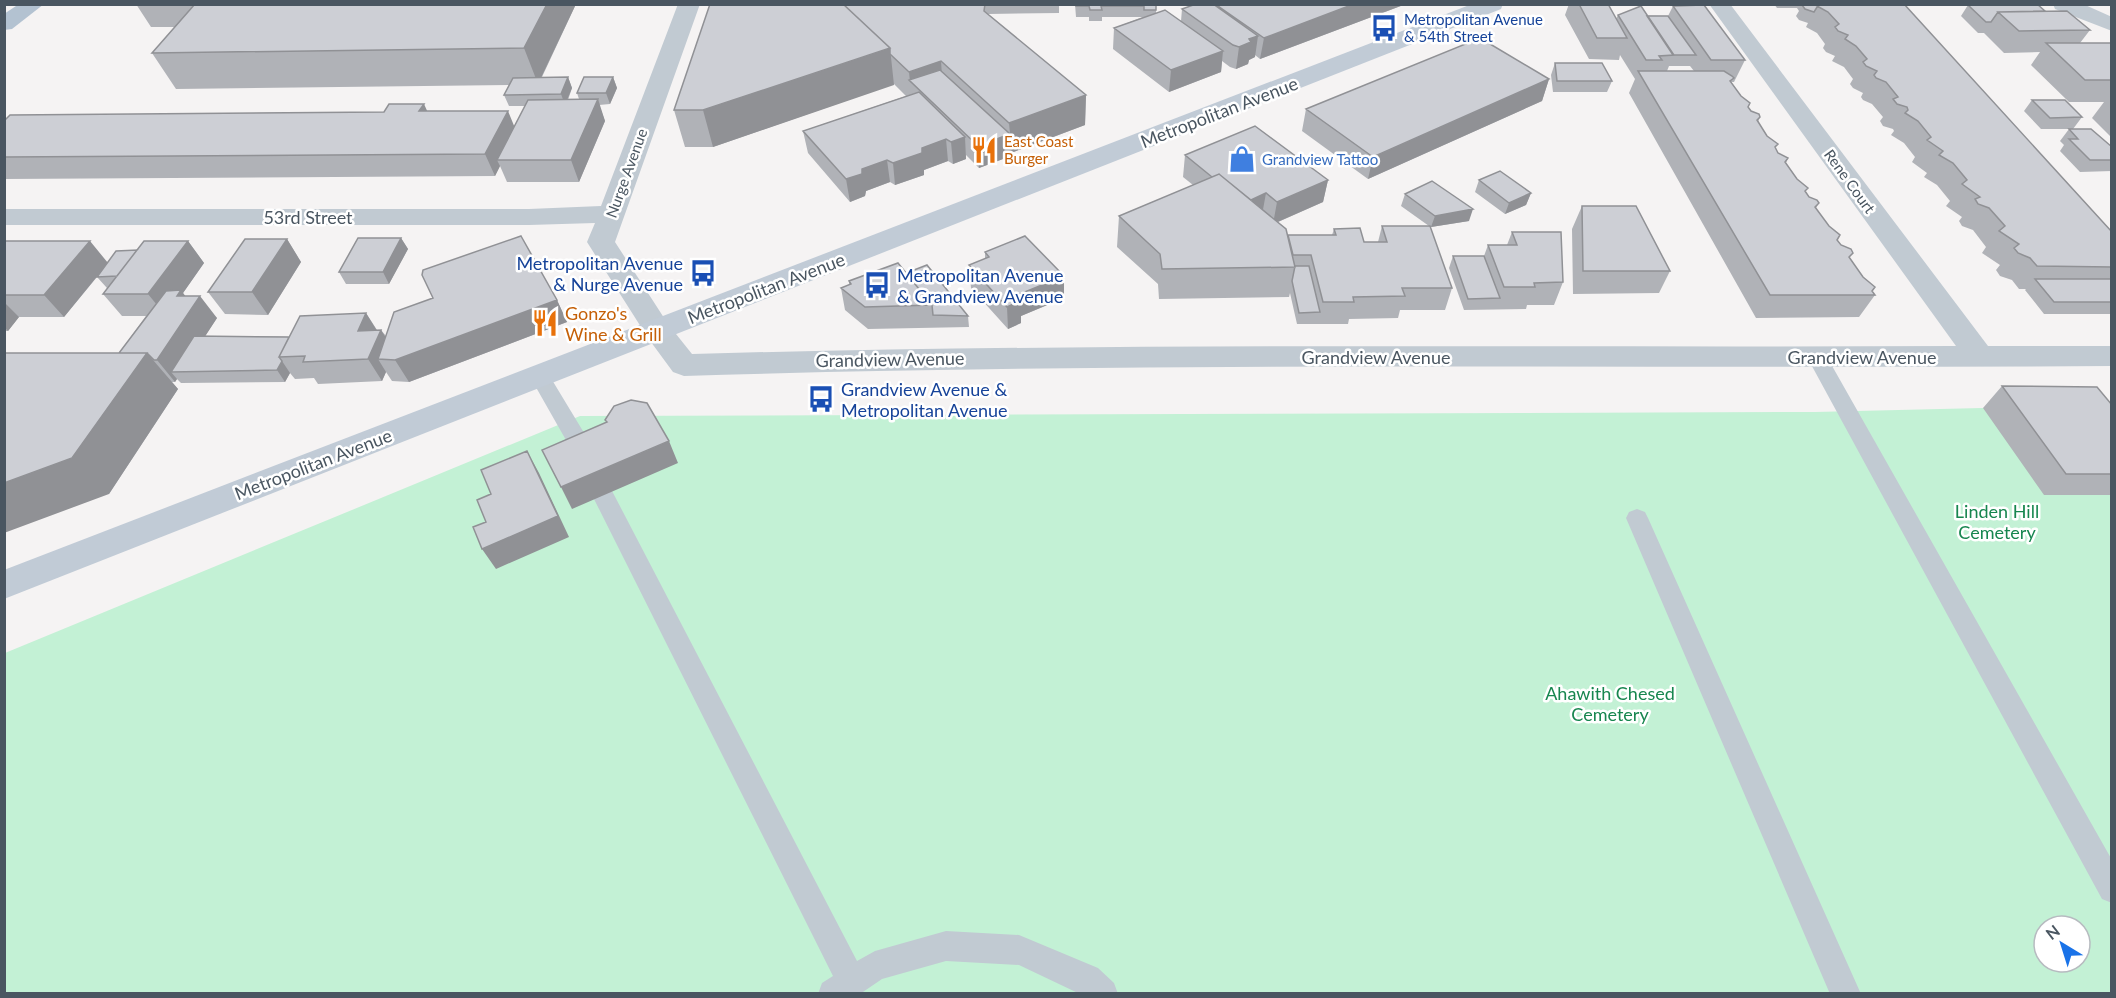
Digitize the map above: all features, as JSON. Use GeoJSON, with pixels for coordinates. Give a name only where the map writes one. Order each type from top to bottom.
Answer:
{"type":"FeatureCollection","features":[{"type":"Feature","properties":{"kind":"main road"},"geometry":{"type":"LineString","coordinates":[[4,24],[34,4]]}},
{"type":"Feature","properties":{"kind":"main road","name":"Metropolitan Avenue"},"geometry":{"type":"LineString","coordinates":[[4,585],[1493,4]]}},
{"type":"Feature","properties":{"kind":"street","name":"Nurge Avenue"},"geometry":{"type":"LineString","coordinates":[[658,331],[601,242],[689,4]]}},
{"type":"Feature","properties":{"kind":"street","name":"Rene Court"},"geometry":{"type":"LineString","coordinates":[[1719,4],[1980,357]]}},
{"type":"Feature","properties":{"kind":"street"},"geometry":{"type":"LineString","coordinates":[[2063,4],[2112,25]]}},
{"type":"Feature","properties":{"kind":"street","name":"53rd Street"},"geometry":{"type":"LineString","coordinates":[[4,217],[529,217],[611,214]]}},
{"type":"Feature","properties":{"kind":"street","name":"Grandview Avenue"},"geometry":{"type":"LineString","coordinates":[[658,331],[684,365],[827,360],[1166,357],[2112,356]]}},
{"type":"Feature","properties":{"kind":"lane"},"geometry":{"type":"LineString","coordinates":[[1817,357],[2112,889]]}},
{"type":"Feature","properties":{"kind":"lane"},"geometry":{"type":"LineString","coordinates":[[539,375],[586,457]]}},
{"type":"Feature","properties":{"kind":"lane"},"geometry":{"type":"LineString","coordinates":[[603,495],[842,987],[875,966],[946,946],[1019,950],[1087,979],[1103,993]]}},
{"type":"Feature","properties":{"kind":"lane"},"geometry":{"type":"LineString","coordinates":[[1637,519],[1846,993]]}},
{"type":"Feature","properties":{"kind":"green space","name":"Ahawith Chesed Cemetery"},"geometry":{"type":"Polygon","coordinates":[[[2111,405],[2111,993],[5,994],[5,653],[580,416],[1815,412],[2111,405]]]}},
{"type":"Feature","properties":{"kind":"building"},"geometry":{"type":"Polygon","coordinates":[[[195,4],[547,4],[524,48],[152,53],[195,4]]]}},
{"type":"Feature","properties":{"kind":"building"},"geometry":{"type":"Polygon","coordinates":[[[710,4],[843,4],[890,48],[703,110],[674,110],[710,4]]]}},
{"type":"Feature","properties":{"kind":"building"},"geometry":{"type":"Polygon","coordinates":[[[843,4],[985,4],[984,11],[1086,95],[1009,123],[941,61],[909,72],[890,54],[890,48],[843,4]]]}},
{"type":"Feature","properties":{"kind":"building"},"geometry":{"type":"Polygon","coordinates":[[[1076,4],[1156,4],[1156,10],[1144,10],[1144,6],[1101,6],[1102,10],[1090,10],[1089,6],[1076,6],[1076,4]]]}},
{"type":"Feature","properties":{"kind":"building"},"geometry":{"type":"Polygon","coordinates":[[[1196,4],[1213,4],[1258,36],[1249,39],[1251,42],[1239,47],[1233,45],[1182,9],[1196,4]]]}},
{"type":"Feature","properties":{"kind":"building"},"geometry":{"type":"Polygon","coordinates":[[[1222,4],[1354,4],[1264,38],[1218,6],[1222,4]]]}},
{"type":"Feature","properties":{"kind":"building"},"geometry":{"type":"Polygon","coordinates":[[[1579,4],[1608,4],[1627,38],[1597,38],[1579,4]]]}},
{"type":"Feature","properties":{"kind":"building"},"geometry":{"type":"Polygon","coordinates":[[[1803,4],[1819,4],[1814,12],[1805,9],[1803,4]]]}},
{"type":"Feature","properties":{"kind":"building"},"geometry":{"type":"Polygon","coordinates":[[[1819,4],[1904,4],[2112,232],[2112,267],[2037,266],[2030,258],[2018,253],[2014,248],[2019,244],[1999,231],[2005,226],[1989,208],[1978,204],[1975,199],[1980,197],[1962,184],[1967,180],[1953,163],[1939,155],[1943,151],[1927,140],[1931,137],[1918,121],[1905,113],[1908,110],[1907,107],[1897,104],[1893,99],[1898,97],[1886,82],[1876,78],[1874,75],[1877,71],[1866,66],[1863,62],[1867,59],[1856,46],[1845,39],[1848,35],[1838,31],[1835,27],[1839,24],[1828,12],[1817,6],[1819,4]]]}},
{"type":"Feature","properties":{"kind":"building"},"geometry":{"type":"Polygon","coordinates":[[[2037,4],[2045,11],[1998,12],[1991,22],[1986,22],[1968,5],[2037,4]]]}},
{"type":"Feature","properties":{"kind":"building"},"geometry":{"type":"Polygon","coordinates":[[[1704,5],[1745,60],[1711,60],[1673,6],[1704,5]]]}},
{"type":"Feature","properties":{"kind":"building"},"geometry":{"type":"Polygon","coordinates":[[[1641,6],[1674,55],[1659,56],[1662,60],[1646,60],[1618,15],[1641,6]]]}},
{"type":"Feature","properties":{"kind":"building"},"geometry":{"type":"Polygon","coordinates":[[[1165,10],[1223,51],[1171,70],[1114,28],[1165,10]]]}},
{"type":"Feature","properties":{"kind":"building"},"geometry":{"type":"Polygon","coordinates":[[[2067,11],[2090,30],[2019,31],[1998,12],[2067,11]]]}},
{"type":"Feature","properties":{"kind":"building"},"geometry":{"type":"Polygon","coordinates":[[[1647,16],[1668,16],[1696,55],[1673,55],[1647,16]]]}},
{"type":"Feature","properties":{"kind":"building"},"geometry":{"type":"Polygon","coordinates":[[[1480,38],[1549,79],[1373,157],[1306,109],[1480,38]]]}},
{"type":"Feature","properties":{"kind":"building"},"geometry":{"type":"Polygon","coordinates":[[[2046,43],[2112,43],[2112,80],[2085,80],[2046,43]]]}},
{"type":"Feature","properties":{"kind":"building"},"geometry":{"type":"Polygon","coordinates":[[[1555,63],[1602,63],[1612,81],[1557,81],[1555,63]]]}},
{"type":"Feature","properties":{"kind":"building"},"geometry":{"type":"Polygon","coordinates":[[[940,70],[1010,134],[978,146],[909,80],[940,70]]]}},
{"type":"Feature","properties":{"kind":"building"},"geometry":{"type":"Polygon","coordinates":[[[1638,71],[1724,71],[1732,76],[1734,78],[1730,81],[1741,96],[1750,103],[1748,107],[1751,111],[1759,114],[1760,117],[1757,120],[1767,136],[1778,144],[1775,147],[1778,153],[1788,158],[1785,162],[1797,179],[1808,188],[1805,191],[1809,197],[1819,203],[1815,207],[1829,226],[1840,235],[1837,240],[1841,245],[1851,249],[1853,253],[1849,257],[1863,277],[1875,287],[1872,291],[1875,295],[1770,295],[1638,71]]]}},
{"type":"Feature","properties":{"kind":"building"},"geometry":{"type":"Polygon","coordinates":[[[568,77],[561,94],[504,95],[513,78],[568,77]]]}},
{"type":"Feature","properties":{"kind":"building"},"geometry":{"type":"Polygon","coordinates":[[[584,77],[613,77],[606,93],[577,93],[584,77]]]}},
{"type":"Feature","properties":{"kind":"building"},"geometry":{"type":"Polygon","coordinates":[[[919,92],[965,137],[951,142],[946,139],[922,148],[922,153],[893,163],[887,160],[862,169],[862,174],[846,179],[803,131],[919,92]]]}},
{"type":"Feature","properties":{"kind":"building"},"geometry":{"type":"Polygon","coordinates":[[[598,99],[571,160],[497,160],[528,100],[598,99]]]}},
{"type":"Feature","properties":{"kind":"building"},"geometry":{"type":"Polygon","coordinates":[[[2032,100],[2065,100],[2082,117],[2050,118],[2032,100]]]}},
{"type":"Feature","properties":{"kind":"building"},"geometry":{"type":"Polygon","coordinates":[[[389,104],[424,104],[419,111],[508,111],[485,154],[4,157],[4,121],[10,115],[384,112],[389,104]]]}},
{"type":"Feature","properties":{"kind":"building"},"geometry":{"type":"Polygon","coordinates":[[[1255,126],[1328,180],[1277,202],[1266,193],[1251,200],[1219,174],[1212,177],[1185,155],[1255,126]]]}},
{"type":"Feature","properties":{"kind":"building"},"geometry":{"type":"Polygon","coordinates":[[[2069,129],[2091,129],[2112,147],[2112,160],[2090,160],[2069,139],[2078,139],[2069,129]]]}},
{"type":"Feature","properties":{"kind":"building"},"geometry":{"type":"Polygon","coordinates":[[[1500,171],[1531,193],[1509,203],[1479,180],[1500,171]]]}},
{"type":"Feature","properties":{"kind":"building"},"geometry":{"type":"Polygon","coordinates":[[[1219,174],[1286,229],[1295,267],[1162,269],[1160,254],[1119,216],[1219,174]]]}},
{"type":"Feature","properties":{"kind":"building"},"geometry":{"type":"Polygon","coordinates":[[[1432,181],[1473,209],[1435,216],[1405,194],[1432,181]]]}},
{"type":"Feature","properties":{"kind":"building"},"geometry":{"type":"Polygon","coordinates":[[[1582,206],[1636,206],[1670,271],[1583,271],[1582,206]]]}},
{"type":"Feature","properties":{"kind":"building"},"geometry":{"type":"Polygon","coordinates":[[[1382,226],[1430,226],[1452,288],[1402,288],[1405,296],[1353,297],[1354,302],[1323,302],[1311,255],[1293,255],[1288,235],[1336,235],[1334,229],[1360,228],[1364,242],[1387,242],[1382,226]]]}},
{"type":"Feature","properties":{"kind":"building"},"geometry":{"type":"Polygon","coordinates":[[[1512,232],[1561,232],[1563,282],[1534,283],[1535,287],[1504,287],[1488,245],[1517,245],[1512,232]]]}},
{"type":"Feature","properties":{"kind":"building"},"geometry":{"type":"Polygon","coordinates":[[[521,236],[557,300],[395,360],[378,359],[394,312],[433,298],[422,275],[423,270],[521,236]]]}},
{"type":"Feature","properties":{"kind":"building"},"geometry":{"type":"Polygon","coordinates":[[[1025,236],[1064,276],[1015,296],[1020,301],[1007,307],[969,265],[989,257],[985,252],[1025,236]]]}},
{"type":"Feature","properties":{"kind":"building"},"geometry":{"type":"Polygon","coordinates":[[[358,238],[401,238],[383,272],[339,272],[358,238]]]}},
{"type":"Feature","properties":{"kind":"building"},"geometry":{"type":"Polygon","coordinates":[[[245,239],[287,239],[252,292],[208,292],[245,239]]]}},
{"type":"Feature","properties":{"kind":"building"},"geometry":{"type":"Polygon","coordinates":[[[4,241],[90,241],[44,295],[4,295],[4,241]]]}},
{"type":"Feature","properties":{"kind":"building"},"geometry":{"type":"Polygon","coordinates":[[[144,241],[188,241],[148,294],[103,294],[144,241]]]}},
{"type":"Feature","properties":{"kind":"building"},"geometry":{"type":"Polygon","coordinates":[[[137,250],[117,276],[97,277],[116,251],[137,250]]]}},
{"type":"Feature","properties":{"kind":"building"},"geometry":{"type":"Polygon","coordinates":[[[1453,256],[1484,256],[1500,298],[1468,299],[1453,256]]]}},
{"type":"Feature","properties":{"kind":"building"},"geometry":{"type":"Polygon","coordinates":[[[898,263],[932,305],[865,307],[841,288],[851,284],[849,281],[898,263]]]}},
{"type":"Feature","properties":{"kind":"building"},"geometry":{"type":"Polygon","coordinates":[[[927,265],[968,316],[933,315],[932,305],[906,273],[927,265]]]}},
{"type":"Feature","properties":{"kind":"building"},"geometry":{"type":"Polygon","coordinates":[[[1295,266],[1309,266],[1320,312],[1299,313],[1292,281],[1295,266]]]}},
{"type":"Feature","properties":{"kind":"building"},"geometry":{"type":"Polygon","coordinates":[[[2035,279],[2112,279],[2112,302],[2054,302],[2035,279]]]}},
{"type":"Feature","properties":{"kind":"building"},"geometry":{"type":"Polygon","coordinates":[[[181,290],[177,296],[200,296],[157,360],[147,353],[119,353],[166,291],[181,290]]]}},
{"type":"Feature","properties":{"kind":"building"},"geometry":{"type":"Polygon","coordinates":[[[366,313],[358,331],[381,330],[368,359],[303,362],[305,356],[279,357],[300,316],[366,313]]]}},
{"type":"Feature","properties":{"kind":"building"},"geometry":{"type":"Polygon","coordinates":[[[194,336],[289,337],[279,357],[282,361],[277,370],[171,372],[194,336]]]}},
{"type":"Feature","properties":{"kind":"building"},"geometry":{"type":"Polygon","coordinates":[[[4,353],[147,353],[72,458],[4,483],[4,353]]]}},
{"type":"Feature","properties":{"kind":"building"},"geometry":{"type":"Polygon","coordinates":[[[2002,386],[2097,387],[2112,405],[2112,474],[2066,474],[2002,386]]]}},
{"type":"Feature","properties":{"kind":"building"},"geometry":{"type":"Polygon","coordinates":[[[631,400],[647,403],[669,441],[561,487],[542,450],[607,422],[605,420],[614,406],[631,400]]]}},
{"type":"Feature","properties":{"kind":"building"},"geometry":{"type":"Polygon","coordinates":[[[527,451],[558,516],[482,549],[473,527],[486,522],[477,500],[491,494],[481,470],[527,451]]]}},
{"type":"Feature","properties":{"kind":"place","name":"Metropolitan Avenue & 54th Street"},"geometry":{"type":"Point","coordinates":[1384,28]}},
{"type":"Feature","properties":{"kind":"place","name":"East Coast Burger"},"geometry":{"type":"Point","coordinates":[984,150]}},
{"type":"Feature","properties":{"kind":"place","name":"Grandview Tattoo"},"geometry":{"type":"Point","coordinates":[1242,159]}},
{"type":"Feature","properties":{"kind":"place","name":"Metropolitan Avenue & Nurge Avenue"},"geometry":{"type":"Point","coordinates":[703,273]}},
{"type":"Feature","properties":{"kind":"place","name":"Metropolitan Avenue & Grandview Avenue"},"geometry":{"type":"Point","coordinates":[877,285]}},
{"type":"Feature","properties":{"kind":"place","name":"Gonzo's Wine & Grill"},"geometry":{"type":"Point","coordinates":[545,323]}},
{"type":"Feature","properties":{"kind":"place","name":"Grandview Avenue & Metropolitan Avenue"},"geometry":{"type":"Point","coordinates":[821,399]}},
{"type":"Feature","properties":{"kind":"park label","name":"Linden Hill Cemetery"},"geometry":{"type":"Point","coordinates":[1997,521]}}]}
